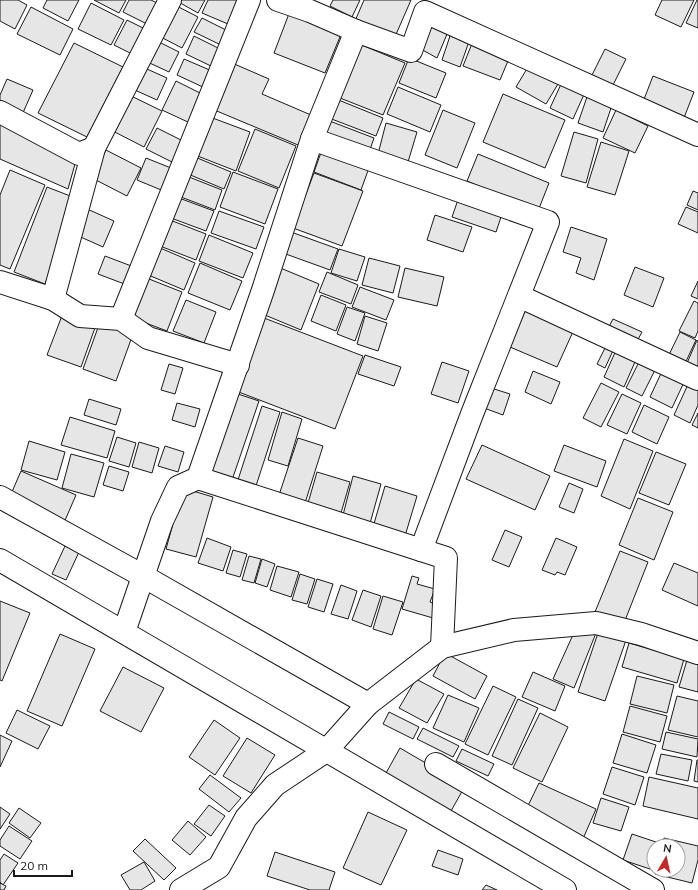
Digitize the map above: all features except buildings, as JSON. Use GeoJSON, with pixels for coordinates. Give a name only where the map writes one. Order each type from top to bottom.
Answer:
{"type":"FeatureCollection","features":[{"type":"Feature","properties":{"kind":"street"},"geometry":{"type":"LineString","coordinates":[[53,299],[94,148],[170,0]]}},
{"type":"Feature","properties":{"kind":"street"},"geometry":{"type":"LineString","coordinates":[[121,319],[249,0]]}},
{"type":"Feature","properties":{"kind":"street"},"geometry":{"type":"LineString","coordinates":[[278,0],[411,51],[425,12],[698,135]]}},
{"type":"Feature","properties":{"kind":"street"},"geometry":{"type":"LineString","coordinates":[[198,478],[264,290],[312,139],[356,31]]}},
{"type":"Feature","properties":{"kind":"street"},"geometry":{"type":"LineString","coordinates":[[0,112],[79,154],[94,148]]}},
{"type":"Feature","properties":{"kind":"street"},"geometry":{"type":"LineString","coordinates":[[312,139],[548,222],[472,414],[421,550]]}},
{"type":"Feature","properties":{"kind":"street"},"geometry":{"type":"LineString","coordinates":[[0,282],[53,299],[80,316],[121,319],[148,338],[238,365]]}},
{"type":"Feature","properties":{"kind":"street"},"geometry":{"type":"LineString","coordinates":[[519,296],[698,380]]}},
{"type":"Feature","properties":{"kind":"street"},"geometry":{"type":"LineString","coordinates":[[124,632],[162,521],[178,487],[198,478],[446,558],[442,647]]}},
{"type":"Feature","properties":{"kind":"street"},"geometry":{"type":"LineString","coordinates":[[0,497],[143,576],[368,704]]}},
{"type":"Feature","properties":{"kind":"street"},"geometry":{"type":"LineString","coordinates":[[0,560],[565,890]]}},
{"type":"Feature","properties":{"kind":"street"},"geometry":{"type":"LineString","coordinates":[[181,890],[219,867],[246,818],[275,785],[326,750],[368,704],[442,647],[514,630],[596,624],[641,634],[698,653]]}},
{"type":"Feature","properties":{"kind":"street"},"geometry":{"type":"LineString","coordinates":[[436,764],[653,890]]}}]}
